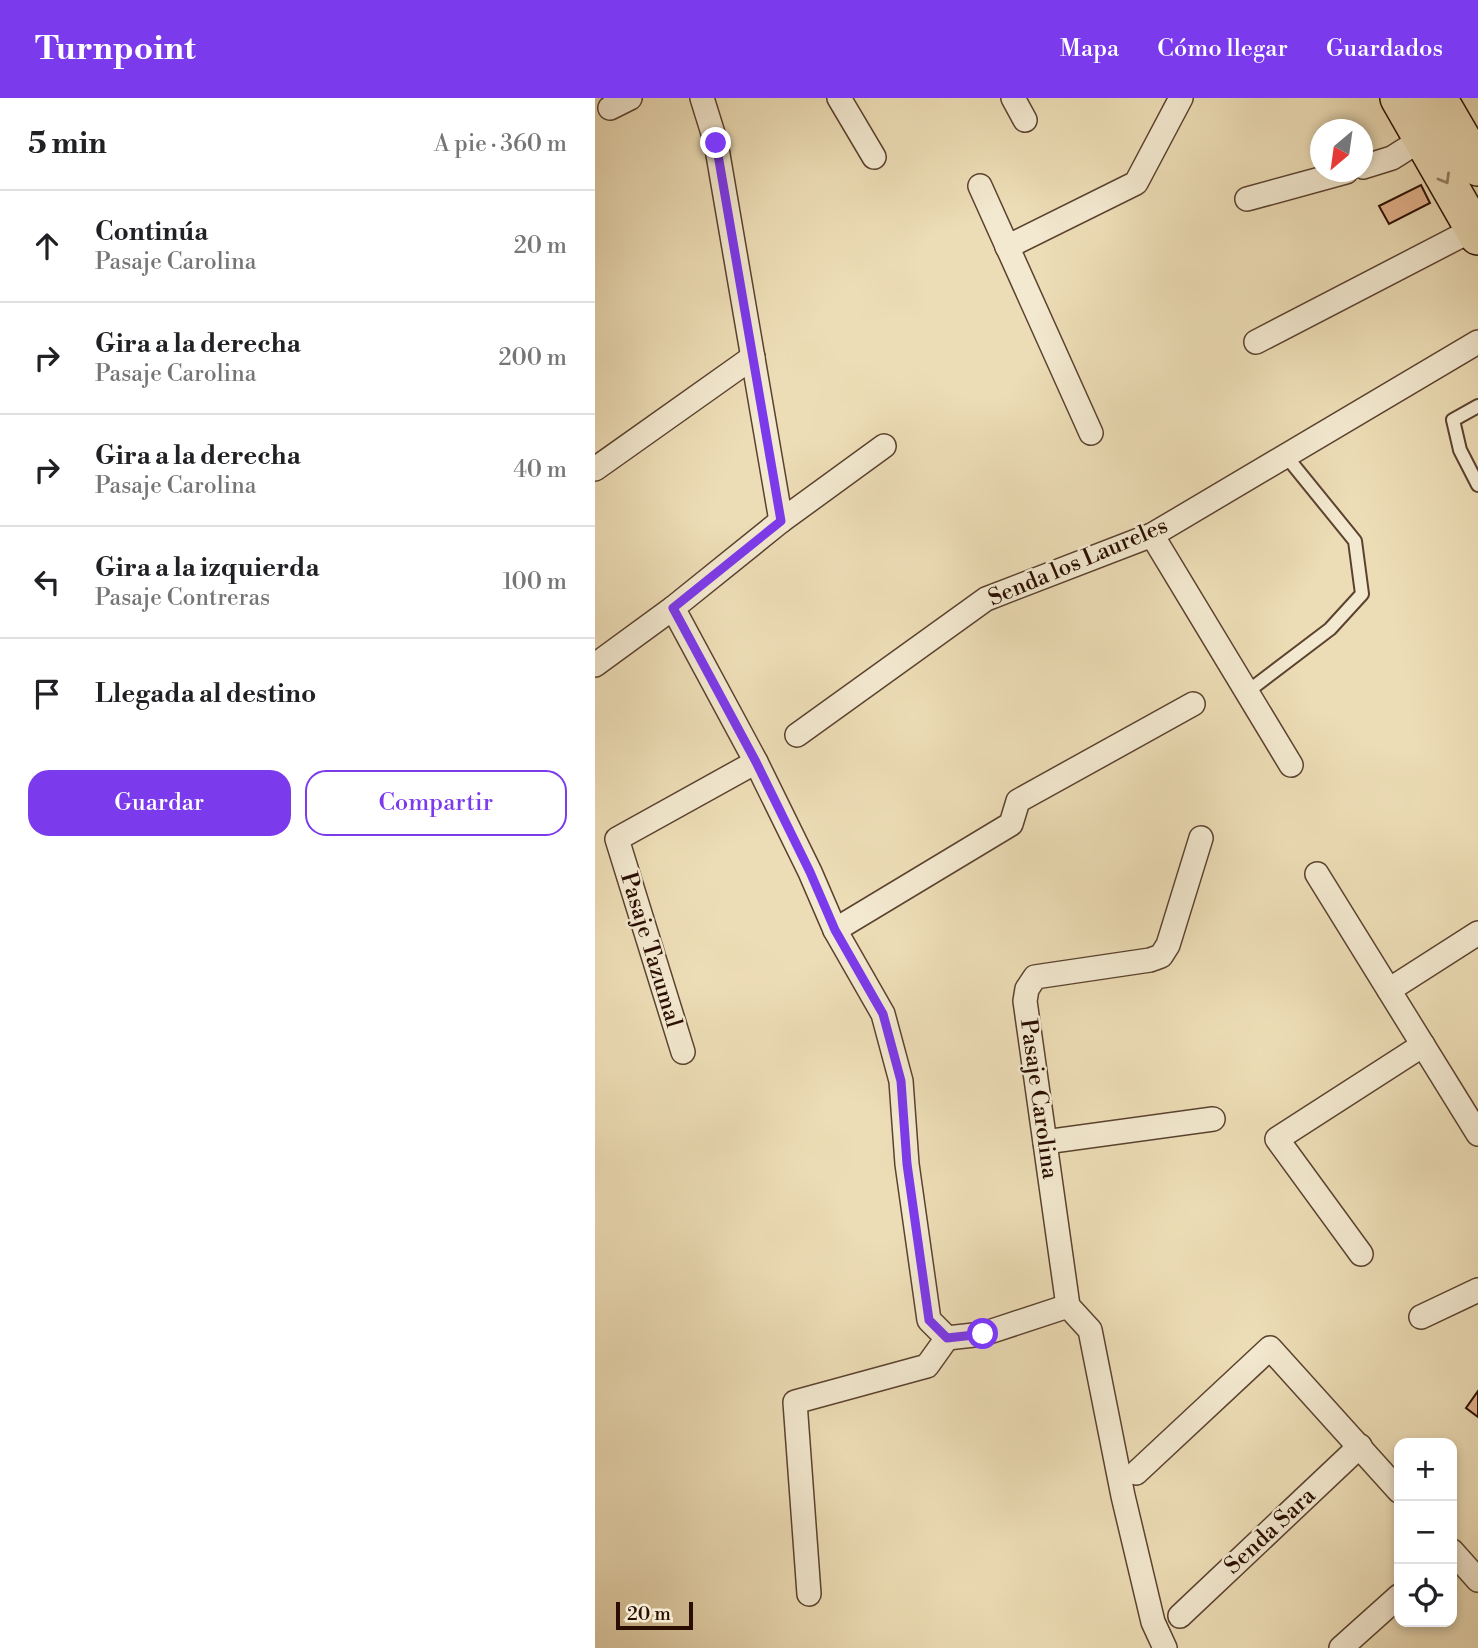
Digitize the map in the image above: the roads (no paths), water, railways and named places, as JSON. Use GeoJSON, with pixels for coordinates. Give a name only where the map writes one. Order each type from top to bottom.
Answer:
{"type":"FeatureCollection","features":[{"type":"Feature","properties":{"kind":"main road"},"geometry":{"type":"LineString","coordinates":[[1399,98],[1476,233]]}},
{"type":"Feature","properties":{"kind":"main road"},"geometry":{"type":"LineString","coordinates":[[1448,101],[1478,167]]}},
{"type":"Feature","properties":{"kind":"street"},"geometry":{"type":"LineString","coordinates":[[702,98],[716,143],[781,521]]}},
{"type":"Feature","properties":{"kind":"street"},"geometry":{"type":"LineString","coordinates":[[839,98],[874,157]]}},
{"type":"Feature","properties":{"kind":"street"},"geometry":{"type":"LineString","coordinates":[[1013,98],[1025,120]]}},
{"type":"Feature","properties":{"kind":"street"},"geometry":{"type":"LineString","coordinates":[[1007,247],[1136,183],[1181,98]]}},
{"type":"Feature","properties":{"kind":"street"},"geometry":{"type":"LineString","coordinates":[[1373,164],[1392,158],[1422,139]]}},
{"type":"Feature","properties":{"kind":"street"},"geometry":{"type":"LineString","coordinates":[[1247,200],[1311,182]]}},
{"type":"Feature","properties":{"kind":"street"},"geometry":{"type":"LineString","coordinates":[[979,186],[1091,433]]}},
{"type":"Feature","properties":{"kind":"street"},"geometry":{"type":"LineString","coordinates":[[1256,342],[1476,233]]}},
{"type":"Feature","properties":{"kind":"street","name":"Senda los Laureles"},"geometry":{"type":"LineString","coordinates":[[797,735],[986,599],[1152,535],[1478,342]]}},
{"type":"Feature","properties":{"kind":"street"},"geometry":{"type":"LineString","coordinates":[[595,469],[753,357]]}},
{"type":"Feature","properties":{"kind":"street"},"geometry":{"type":"LineString","coordinates":[[595,665],[673,608],[781,521],[884,446]]}},
{"type":"Feature","properties":{"kind":"street"},"geometry":{"type":"LineString","coordinates":[[1152,535],[1291,765]]}},
{"type":"Feature","properties":{"kind":"street"},"geometry":{"type":"LineString","coordinates":[[673,608],[756,762],[835,930],[883,1014],[901,1081],[907,1164],[929,1320],[947,1338]]}},
{"type":"Feature","properties":{"kind":"street"},"geometry":{"type":"LineString","coordinates":[[835,930],[1011,824],[1018,801],[1193,704]]}},
{"type":"Feature","properties":{"kind":"street","name":"Pasaje Tazumal"},"geometry":{"type":"LineString","coordinates":[[683,1052],[617,839],[756,762]]}},
{"type":"Feature","properties":{"kind":"street","name":"Pasaje Carolina"},"geometry":{"type":"LineString","coordinates":[[1068,1306],[1025,1001],[1027,989],[1035,977],[1150,960],[1161,956],[1168,945],[1201,838]]}},
{"type":"Feature","properties":{"kind":"street"},"geometry":{"type":"LineString","coordinates":[[1317,874],[1478,1134]]}},
{"type":"Feature","properties":{"kind":"street"},"geometry":{"type":"LineString","coordinates":[[1389,990],[1478,933]]}},
{"type":"Feature","properties":{"kind":"street"},"geometry":{"type":"LineString","coordinates":[[1361,1254],[1277,1139],[1423,1045]]}},
{"type":"Feature","properties":{"kind":"street"},"geometry":{"type":"LineString","coordinates":[[1045,1142],[1213,1119]]}},
{"type":"Feature","properties":{"kind":"street"},"geometry":{"type":"LineString","coordinates":[[1421,1317],[1478,1290]]}},
{"type":"Feature","properties":{"kind":"street"},"geometry":{"type":"LineString","coordinates":[[809,1594],[795,1402],[927,1366],[947,1338],[983,1334],[1068,1306],[1090,1331],[1126,1508],[1153,1622],[1165,1648]]}},
{"type":"Feature","properties":{"kind":"street"},"geometry":{"type":"LineString","coordinates":[[1136,1472],[1271,1348],[1394,1485]]}},
{"type":"Feature","properties":{"kind":"street","name":"Senda Sara"},"geometry":{"type":"LineString","coordinates":[[1180,1616],[1360,1446]]}},
{"type":"Feature","properties":{"kind":"street"},"geometry":{"type":"LineString","coordinates":[[1457,1556],[1478,1580]]}},
{"type":"Feature","properties":{"kind":"street"},"geometry":{"type":"LineString","coordinates":[[1341,1648],[1394,1601]]}},
{"type":"Feature","properties":{"kind":"lane"},"geometry":{"type":"LineString","coordinates":[[1478,406],[1453,421],[1460,450],[1478,485]]}},
{"type":"Feature","properties":{"kind":"lane"},"geometry":{"type":"LineString","coordinates":[[1247,692],[1330,629],[1362,594],[1355,541],[1286,456]]}}]}
